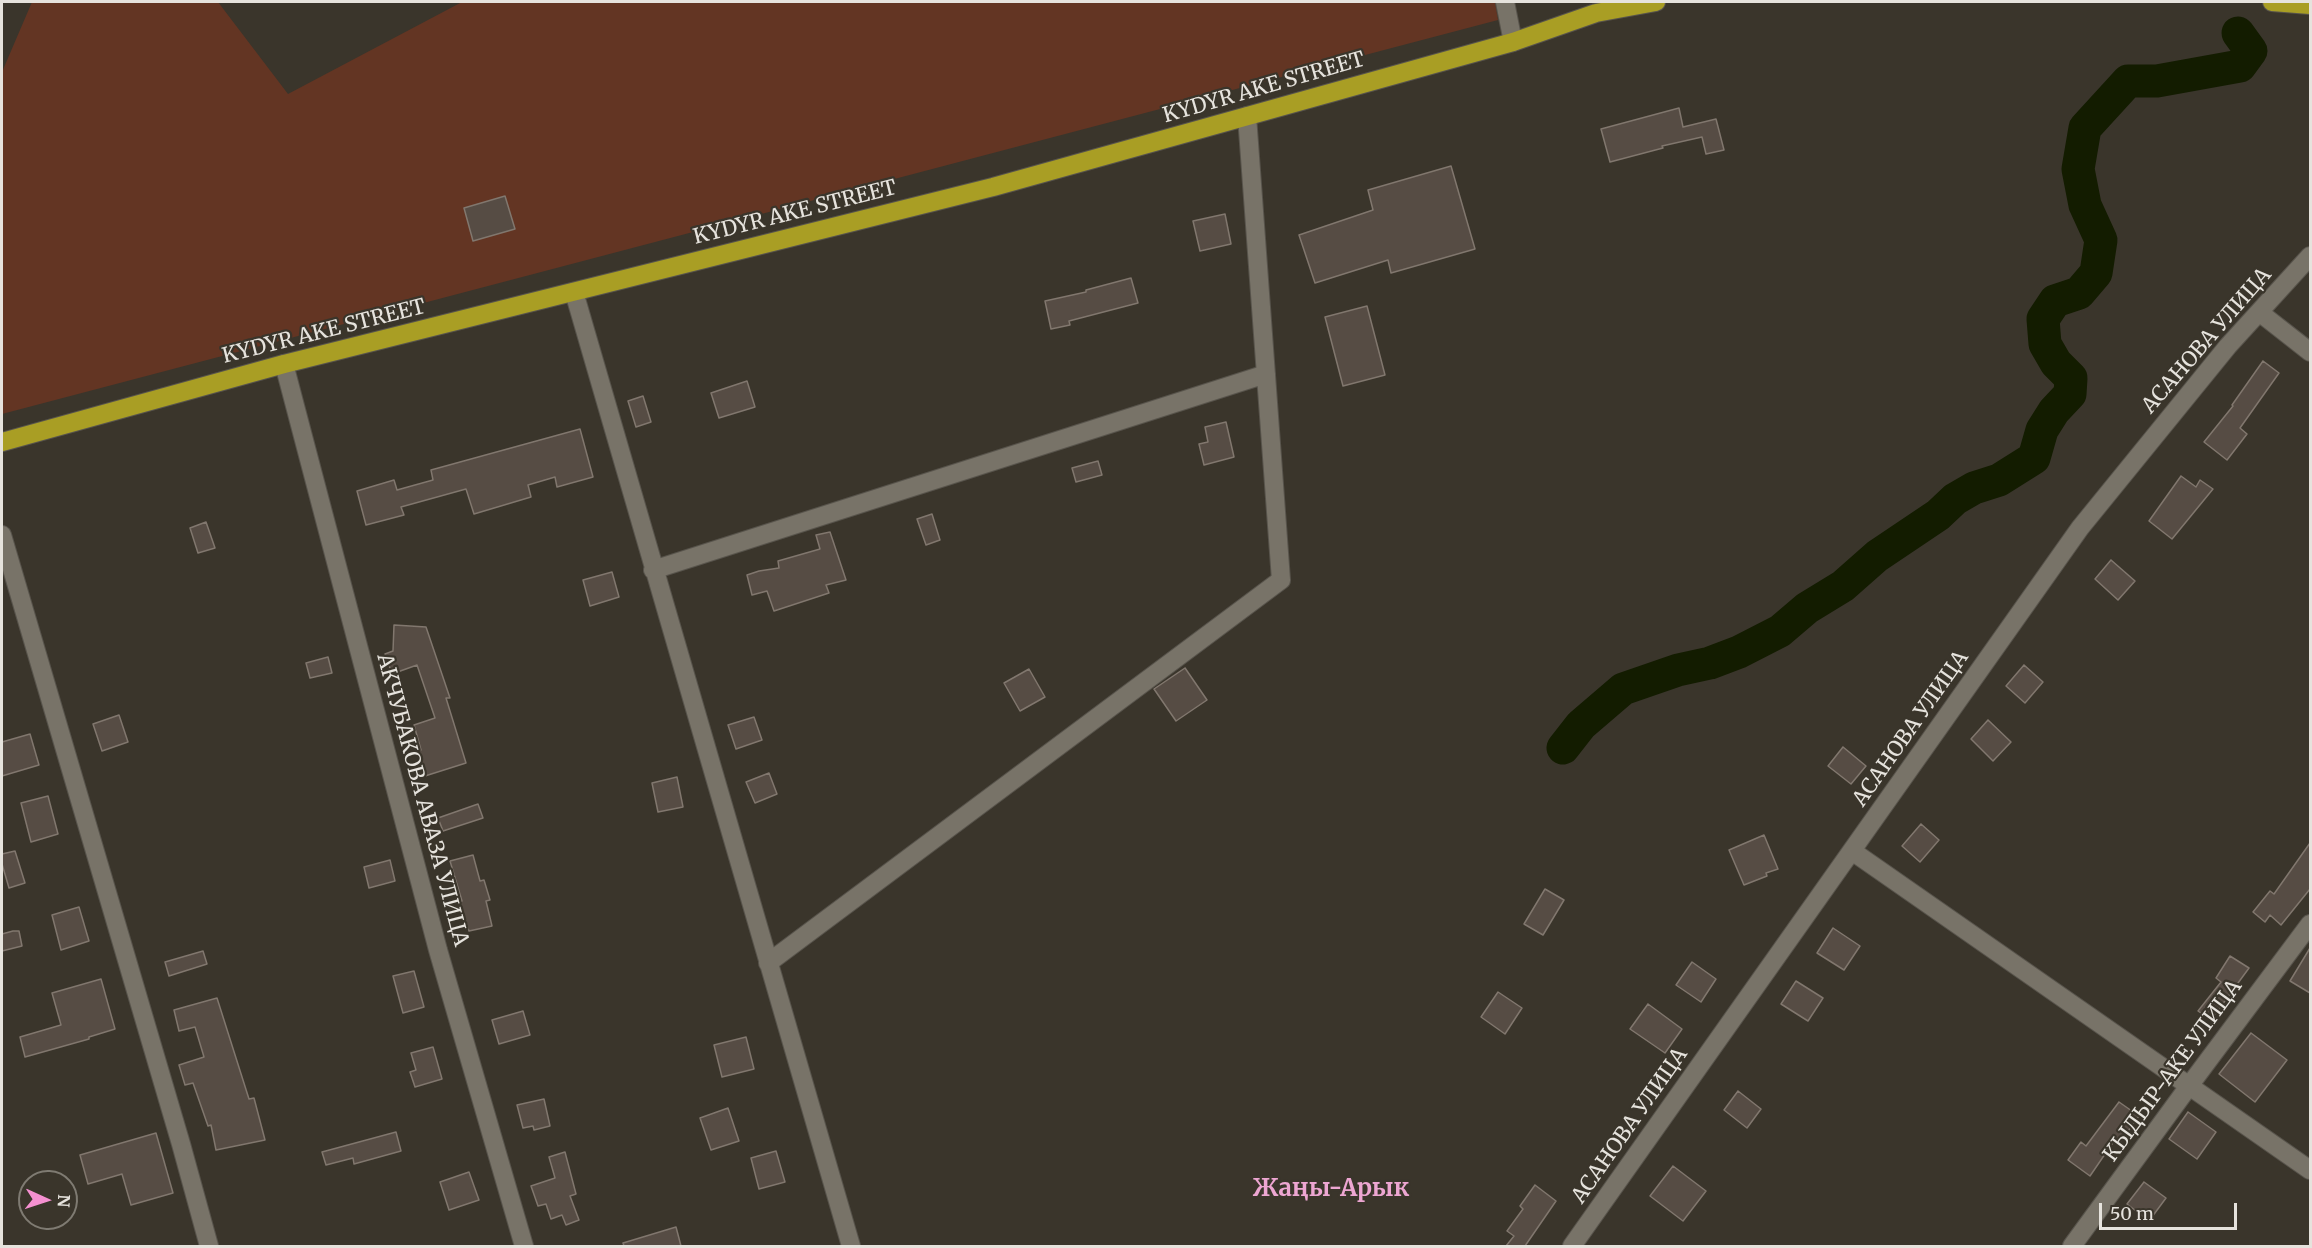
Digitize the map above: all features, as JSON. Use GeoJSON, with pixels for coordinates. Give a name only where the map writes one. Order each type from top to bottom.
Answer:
{"type":"FeatureCollection","features":[{"type":"Feature","properties":{"kind":"highway","name":"KYDYR AKE STREET"},"geometry":{"type":"LineString","coordinates":[[2,442],[284,364],[993,187],[1513,42],[1596,13],[1656,2]]}},
{"type":"Feature","properties":{"kind":"highway"},"geometry":{"type":"LineString","coordinates":[[2272,2],[2310,5]]}},
{"type":"Feature","properties":{"kind":"street"},"geometry":{"type":"LineString","coordinates":[[1505,2],[1513,42]]}},
{"type":"Feature","properties":{"kind":"street"},"geometry":{"type":"LineString","coordinates":[[768,963],[1281,580],[1247,116]]}},
{"type":"Feature","properties":{"kind":"street","name":"АСАНОВА УЛИЦА"},"geometry":{"type":"LineString","coordinates":[[1572,1246],[2080,528],[2228,346],[2310,256]]}},
{"type":"Feature","properties":{"kind":"street"},"geometry":{"type":"LineString","coordinates":[[574,291],[653,570],[851,1246]]}},
{"type":"Feature","properties":{"kind":"street"},"geometry":{"type":"LineString","coordinates":[[2259,312],[2310,352]]}},
{"type":"Feature","properties":{"kind":"street","name":"АКЧУБАКОВА АВАЗА УЛИЦА"},"geometry":{"type":"LineString","coordinates":[[284,364],[438,950],[524,1246]]}},
{"type":"Feature","properties":{"kind":"street"},"geometry":{"type":"LineString","coordinates":[[653,570],[1266,375]]}},
{"type":"Feature","properties":{"kind":"street"},"geometry":{"type":"LineString","coordinates":[[2,535],[209,1246]]}},
{"type":"Feature","properties":{"kind":"street"},"geometry":{"type":"LineString","coordinates":[[1852,851],[2310,1170]]}},
{"type":"Feature","properties":{"kind":"street","name":"КЫДЫР-АКЕ УЛИЦА"},"geometry":{"type":"LineString","coordinates":[[2072,1246],[2310,924]]}},
{"type":"Feature","properties":{"kind":"shaded area"},"geometry":{"type":"Polygon","coordinates":[[[32,2],[218,2],[288,94],[462,2],[1495,2],[1498,20],[2,414],[2,72],[32,2]]]}},
{"type":"Feature","properties":{"kind":"building"},"geometry":{"type":"Polygon","coordinates":[[[1679,108],[1683,127],[1716,119],[1724,150],[1706,154],[1702,137],[1662,146],[1663,148],[1610,162],[1601,129],[1679,108]]]}},
{"type":"Feature","properties":{"kind":"building"},"geometry":{"type":"Polygon","coordinates":[[[1451,166],[1475,249],[1391,273],[1388,260],[1315,283],[1299,235],[1373,210],[1368,190],[1451,166]]]}},
{"type":"Feature","properties":{"kind":"building"},"geometry":{"type":"Polygon","coordinates":[[[505,196],[515,229],[473,241],[464,208],[505,196]]]}},
{"type":"Feature","properties":{"kind":"building"},"geometry":{"type":"Polygon","coordinates":[[[1225,214],[1231,244],[1200,251],[1193,221],[1225,214]]]}},
{"type":"Feature","properties":{"kind":"building"},"geometry":{"type":"Polygon","coordinates":[[[1131,278],[1138,303],[1069,321],[1070,325],[1051,329],[1045,301],[1086,292],[1086,290],[1131,278]]]}},
{"type":"Feature","properties":{"kind":"building"},"geometry":{"type":"Polygon","coordinates":[[[1367,306],[1385,375],[1343,386],[1325,317],[1367,306]]]}},
{"type":"Feature","properties":{"kind":"building"},"geometry":{"type":"Polygon","coordinates":[[[2263,361],[2279,373],[2240,428],[2247,434],[2227,460],[2204,442],[2233,406],[2263,361]]]}},
{"type":"Feature","properties":{"kind":"building"},"geometry":{"type":"Polygon","coordinates":[[[747,381],[755,407],[719,418],[711,393],[747,381]]]}},
{"type":"Feature","properties":{"kind":"building"},"geometry":{"type":"Polygon","coordinates":[[[643,396],[651,422],[636,427],[628,401],[643,396]]]}},
{"type":"Feature","properties":{"kind":"building"},"geometry":{"type":"Polygon","coordinates":[[[1226,422],[1234,457],[1204,465],[1199,444],[1208,442],[1205,427],[1226,422]]]}},
{"type":"Feature","properties":{"kind":"building"},"geometry":{"type":"Polygon","coordinates":[[[580,429],[593,477],[557,487],[555,477],[528,485],[531,497],[474,514],[466,489],[401,507],[404,515],[366,525],[357,491],[394,480],[397,490],[433,480],[431,470],[580,429]]]}},
{"type":"Feature","properties":{"kind":"building"},"geometry":{"type":"Polygon","coordinates":[[[1098,461],[1102,475],[1076,482],[1072,468],[1098,461]]]}},
{"type":"Feature","properties":{"kind":"building"},"geometry":{"type":"Polygon","coordinates":[[[2181,476],[2196,487],[2200,480],[2213,489],[2172,539],[2149,521],[2181,476]]]}},
{"type":"Feature","properties":{"kind":"building"},"geometry":{"type":"Polygon","coordinates":[[[932,514],[940,540],[926,545],[917,519],[932,514]]]}},
{"type":"Feature","properties":{"kind":"building"},"geometry":{"type":"Polygon","coordinates":[[[206,522],[215,548],[198,553],[190,528],[206,522]]]}},
{"type":"Feature","properties":{"kind":"building"},"geometry":{"type":"Polygon","coordinates":[[[830,532],[846,580],[826,585],[829,593],[774,611],[767,591],[752,595],[747,575],[779,568],[778,561],[820,549],[816,535],[830,532]]]}},
{"type":"Feature","properties":{"kind":"building"},"geometry":{"type":"Polygon","coordinates":[[[2111,560],[2135,581],[2118,600],[2095,579],[2111,560]]]}},
{"type":"Feature","properties":{"kind":"building"},"geometry":{"type":"Polygon","coordinates":[[[612,572],[619,597],[590,606],[583,580],[612,572]]]}},
{"type":"Feature","properties":{"kind":"building"},"geometry":{"type":"Polygon","coordinates":[[[394,625],[426,627],[450,698],[446,698],[466,763],[425,776],[417,751],[421,750],[414,725],[435,718],[417,665],[392,674],[385,654],[393,651],[394,625]]]}},
{"type":"Feature","properties":{"kind":"building"},"geometry":{"type":"Polygon","coordinates":[[[328,657],[332,673],[310,678],[306,663],[328,657]]]}},
{"type":"Feature","properties":{"kind":"building"},"geometry":{"type":"Polygon","coordinates":[[[2024,665],[2043,682],[2025,703],[2006,686],[2024,665]]]}},
{"type":"Feature","properties":{"kind":"building"},"geometry":{"type":"Polygon","coordinates":[[[1185,668],[1207,700],[1176,721],[1154,689],[1185,668]]]}},
{"type":"Feature","properties":{"kind":"building"},"geometry":{"type":"Polygon","coordinates":[[[1029,669],[1045,697],[1020,711],[1004,683],[1029,669]]]}},
{"type":"Feature","properties":{"kind":"building"},"geometry":{"type":"Polygon","coordinates":[[[119,715],[128,742],[102,751],[93,724],[119,715]]]}},
{"type":"Feature","properties":{"kind":"building"},"geometry":{"type":"Polygon","coordinates":[[[754,717],[762,740],[736,749],[728,725],[754,717]]]}},
{"type":"Feature","properties":{"kind":"building"},"geometry":{"type":"Polygon","coordinates":[[[1988,720],[2011,742],[1993,761],[1971,739],[1988,720]]]}},
{"type":"Feature","properties":{"kind":"building"},"geometry":{"type":"Polygon","coordinates":[[[30,734],[39,765],[2,776],[2,742],[30,734]]]}},
{"type":"Feature","properties":{"kind":"building"},"geometry":{"type":"Polygon","coordinates":[[[1843,747],[1866,766],[1851,784],[1828,766],[1843,747]]]}},
{"type":"Feature","properties":{"kind":"building"},"geometry":{"type":"Polygon","coordinates":[[[769,773],[777,794],[755,803],[746,782],[769,773]]]}},
{"type":"Feature","properties":{"kind":"building"},"geometry":{"type":"Polygon","coordinates":[[[677,777],[683,807],[658,812],[652,783],[677,777]]]}},
{"type":"Feature","properties":{"kind":"building"},"geometry":{"type":"Polygon","coordinates":[[[48,796],[58,834],[31,842],[21,803],[48,796]]]}},
{"type":"Feature","properties":{"kind":"building"},"geometry":{"type":"Polygon","coordinates":[[[478,804],[483,818],[443,831],[438,818],[478,804]]]}},
{"type":"Feature","properties":{"kind":"building"},"geometry":{"type":"Polygon","coordinates":[[[1921,824],[1939,840],[1920,862],[1902,846],[1921,824]]]}},
{"type":"Feature","properties":{"kind":"building"},"geometry":{"type":"Polygon","coordinates":[[[1764,835],[1778,869],[1744,885],[1729,850],[1764,835]]]}},
{"type":"Feature","properties":{"kind":"building"},"geometry":{"type":"Polygon","coordinates":[[[2310,843],[2310,889],[2281,925],[2270,915],[2265,922],[2253,912],[2270,891],[2274,894],[2310,843]]]}},
{"type":"Feature","properties":{"kind":"building"},"geometry":{"type":"Polygon","coordinates":[[[15,851],[25,883],[9,888],[2,864],[2,854],[15,851]]]}},
{"type":"Feature","properties":{"kind":"building"},"geometry":{"type":"Polygon","coordinates":[[[473,855],[480,881],[484,880],[490,900],[486,901],[492,926],[469,931],[459,902],[462,901],[450,861],[473,855]]]}},
{"type":"Feature","properties":{"kind":"building"},"geometry":{"type":"Polygon","coordinates":[[[390,860],[395,881],[369,888],[364,867],[390,860]]]}},
{"type":"Feature","properties":{"kind":"building"},"geometry":{"type":"Polygon","coordinates":[[[1545,889],[1564,900],[1543,935],[1524,924],[1545,889]]]}},
{"type":"Feature","properties":{"kind":"building"},"geometry":{"type":"Polygon","coordinates":[[[79,907],[89,941],[61,950],[52,915],[79,907]]]}},
{"type":"Feature","properties":{"kind":"building"},"geometry":{"type":"Polygon","coordinates":[[[1833,928],[1860,946],[1844,970],[1817,953],[1833,928]]]}},
{"type":"Feature","properties":{"kind":"building"},"geometry":{"type":"Polygon","coordinates":[[[19,931],[22,946],[2,951],[2,934],[19,931]]]}},
{"type":"Feature","properties":{"kind":"building"},"geometry":{"type":"Polygon","coordinates":[[[2310,948],[2310,993],[2290,981],[2310,948]]]}},
{"type":"Feature","properties":{"kind":"building"},"geometry":{"type":"Polygon","coordinates":[[[203,951],[207,964],[169,976],[165,962],[203,951]]]}},
{"type":"Feature","properties":{"kind":"building"},"geometry":{"type":"Polygon","coordinates":[[[2230,956],[2249,968],[2211,1020],[2198,1011],[2221,982],[2216,978],[2230,956]]]}},
{"type":"Feature","properties":{"kind":"building"},"geometry":{"type":"Polygon","coordinates":[[[1692,962],[1716,979],[1701,1002],[1676,985],[1692,962]]]}},
{"type":"Feature","properties":{"kind":"building"},"geometry":{"type":"Polygon","coordinates":[[[414,971],[424,1007],[403,1013],[393,976],[414,971]]]}},
{"type":"Feature","properties":{"kind":"building"},"geometry":{"type":"Polygon","coordinates":[[[101,979],[115,1029],[89,1037],[89,1039],[25,1057],[20,1037],[61,1025],[52,993],[101,979]]]}},
{"type":"Feature","properties":{"kind":"building"},"geometry":{"type":"Polygon","coordinates":[[[1796,981],[1823,998],[1808,1021],[1781,1004],[1796,981]]]}},
{"type":"Feature","properties":{"kind":"building"},"geometry":{"type":"Polygon","coordinates":[[[1498,992],[1522,1008],[1505,1034],[1481,1017],[1498,992]]]}},
{"type":"Feature","properties":{"kind":"building"},"geometry":{"type":"Polygon","coordinates":[[[217,998],[249,1099],[254,1098],[265,1140],[216,1150],[211,1125],[208,1126],[193,1083],[185,1085],[179,1065],[204,1057],[195,1027],[179,1031],[174,1010],[217,998]]]}},
{"type":"Feature","properties":{"kind":"building"},"geometry":{"type":"Polygon","coordinates":[[[1648,1004],[1682,1029],[1665,1053],[1630,1029],[1648,1004]]]}},
{"type":"Feature","properties":{"kind":"building"},"geometry":{"type":"Polygon","coordinates":[[[523,1011],[530,1035],[499,1044],[492,1020],[523,1011]]]}},
{"type":"Feature","properties":{"kind":"building"},"geometry":{"type":"Polygon","coordinates":[[[2251,1033],[2287,1060],[2255,1102],[2219,1074],[2251,1033]]]}},
{"type":"Feature","properties":{"kind":"building"},"geometry":{"type":"Polygon","coordinates":[[[746,1037],[754,1069],[722,1077],[714,1045],[746,1037]]]}},
{"type":"Feature","properties":{"kind":"building"},"geometry":{"type":"Polygon","coordinates":[[[433,1047],[442,1079],[415,1087],[410,1072],[416,1070],[411,1053],[433,1047]]]}},
{"type":"Feature","properties":{"kind":"building"},"geometry":{"type":"Polygon","coordinates":[[[1738,1091],[1761,1109],[1747,1128],[1724,1110],[1738,1091]]]}},
{"type":"Feature","properties":{"kind":"building"},"geometry":{"type":"Polygon","coordinates":[[[544,1099],[550,1126],[534,1130],[533,1126],[523,1128],[517,1105],[544,1099]]]}},
{"type":"Feature","properties":{"kind":"building"},"geometry":{"type":"Polygon","coordinates":[[[2119,1102],[2139,1116],[2118,1145],[2114,1141],[2090,1176],[2068,1160],[2081,1142],[2086,1146],[2119,1102]]]}},
{"type":"Feature","properties":{"kind":"building"},"geometry":{"type":"Polygon","coordinates":[[[728,1108],[739,1141],[711,1150],[700,1118],[728,1108]]]}},
{"type":"Feature","properties":{"kind":"building"},"geometry":{"type":"Polygon","coordinates":[[[2188,1112],[2216,1132],[2197,1159],[2169,1139],[2188,1112]]]}},
{"type":"Feature","properties":{"kind":"building"},"geometry":{"type":"Polygon","coordinates":[[[396,1132],[401,1151],[354,1164],[353,1158],[326,1165],[322,1152],[396,1132]]]}},
{"type":"Feature","properties":{"kind":"building"},"geometry":{"type":"Polygon","coordinates":[[[156,1133],[173,1193],[131,1205],[122,1174],[88,1184],[80,1155],[156,1133]]]}},
{"type":"Feature","properties":{"kind":"building"},"geometry":{"type":"Polygon","coordinates":[[[776,1151],[785,1182],[759,1189],[751,1158],[776,1151]]]}},
{"type":"Feature","properties":{"kind":"building"},"geometry":{"type":"Polygon","coordinates":[[[565,1152],[576,1194],[570,1196],[579,1220],[566,1225],[562,1215],[551,1219],[546,1204],[538,1206],[531,1186],[555,1178],[549,1157],[565,1152]]]}},
{"type":"Feature","properties":{"kind":"building"},"geometry":{"type":"Polygon","coordinates":[[[1673,1166],[1706,1191],[1683,1221],[1650,1196],[1673,1166]]]}},
{"type":"Feature","properties":{"kind":"building"},"geometry":{"type":"Polygon","coordinates":[[[469,1172],[479,1200],[449,1210],[440,1182],[469,1172]]]}},
{"type":"Feature","properties":{"kind":"building"},"geometry":{"type":"Polygon","coordinates":[[[2144,1182],[2166,1198],[2149,1221],[2127,1204],[2144,1182]]]}},
{"type":"Feature","properties":{"kind":"building"},"geometry":{"type":"Polygon","coordinates":[[[1535,1185],[1556,1201],[1525,1246],[1506,1246],[1514,1236],[1507,1231],[1523,1209],[1520,1206],[1535,1185]]]}},
{"type":"Feature","properties":{"kind":"building"},"geometry":{"type":"Polygon","coordinates":[[[676,1227],[681,1246],[624,1246],[623,1243],[676,1227]]]}},
{"type":"Feature","properties":{"kind":"waterway"},"geometry":{"type":"LineString","coordinates":[[1563,748],[1581,725],[1623,689],[1678,670],[1710,663],[1739,652],[1780,631],[1807,608],[1843,586],[1877,556],[1938,515],[1955,499],[1974,488],[1999,480],[2034,458],[2042,430],[2054,411],[2070,394],[2071,378],[2056,363],[2045,344],[2043,319],[2055,301],[2079,293],[2096,273],[2101,240],[2085,205],[2078,169],[2085,128],[2128,81],[2157,81],[2240,66],[2251,51],[2238,33]]}},
{"type":"Feature","properties":{"kind":"district","name":"Жаңы-Арык"},"geometry":{"type":"Point","coordinates":[1331,1189]}}]}
